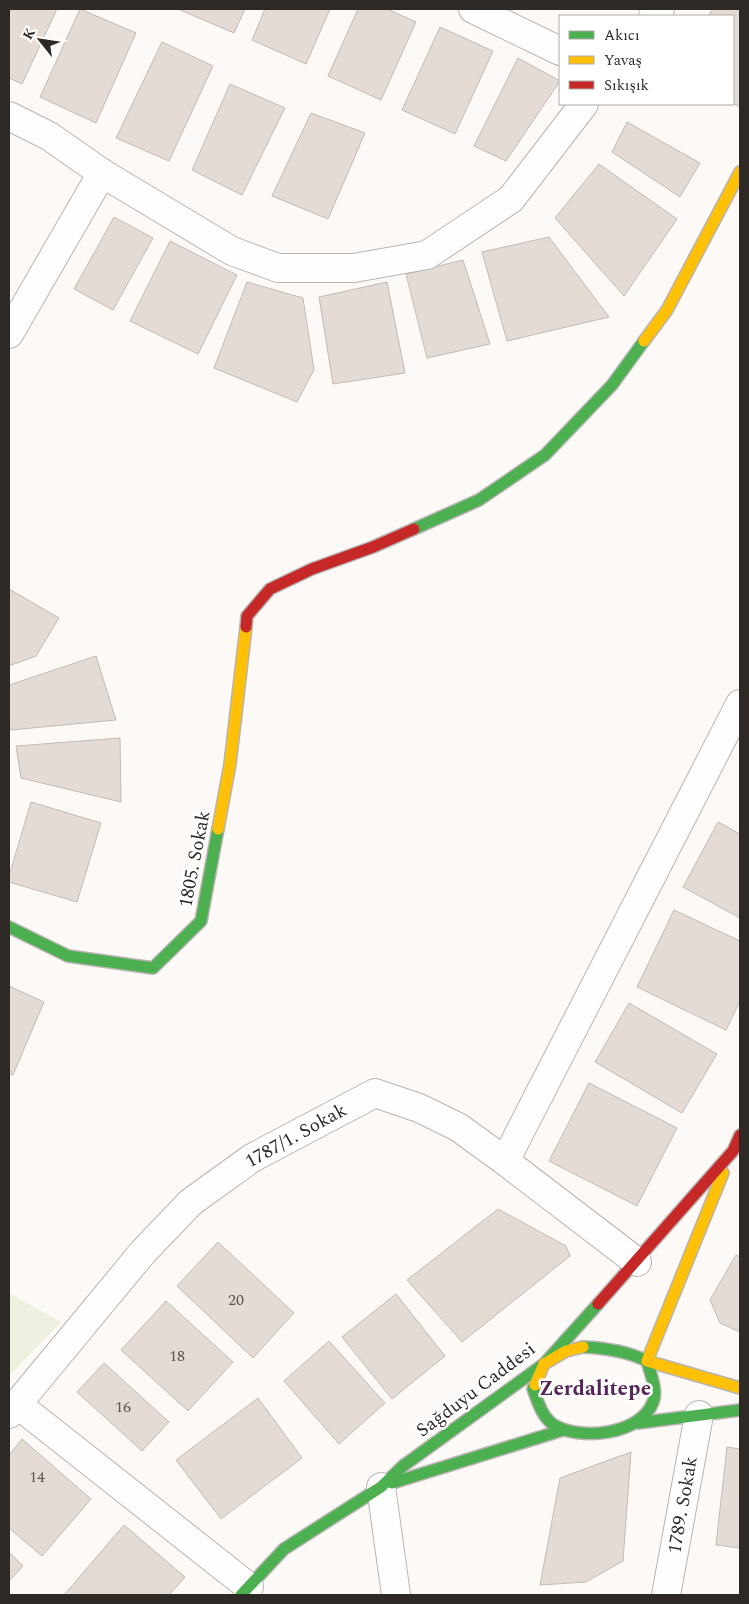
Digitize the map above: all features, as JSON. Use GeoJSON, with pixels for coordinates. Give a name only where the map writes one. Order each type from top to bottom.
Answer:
{"type":"FeatureCollection","features":[{"type":"Feature","properties":{"kind":"street"},"geometry":{"type":"LineString","coordinates":[[473,9],[559,51]]}},
{"type":"Feature","properties":{"kind":"street"},"geometry":{"type":"LineString","coordinates":[[9,116],[50,136],[102,173],[232,251],[278,268],[354,268],[427,255],[511,199],[583,105]]}},
{"type":"Feature","properties":{"kind":"street","name":"1805. Sokak"},"geometry":{"type":"LineString","coordinates":[[9,927],[68,956],[153,968],[201,921],[230,764],[247,616],[270,589],[312,569],[373,547],[480,500],[545,455],[612,385],[667,310],[740,172]]}},
{"type":"Feature","properties":{"kind":"street"},"geometry":{"type":"LineString","coordinates":[[9,334],[102,173]]}},
{"type":"Feature","properties":{"kind":"street"},"geometry":{"type":"LineString","coordinates":[[505,1161],[740,704]]}},
{"type":"Feature","properties":{"kind":"street","name":"1787/1. Sokak"},"geometry":{"type":"LineString","coordinates":[[13,1409],[143,1252],[191,1202],[252,1158],[375,1093],[419,1108],[450,1123],[505,1161],[637,1262]]}},
{"type":"Feature","properties":{"kind":"street","name":"Sağduyu Caddesi"},"geometry":{"type":"LineString","coordinates":[[245,1591],[284,1549],[381,1487],[403,1466],[544,1364],[637,1262],[732,1150],[740,1135]]}},
{"type":"Feature","properties":{"kind":"street"},"geometry":{"type":"LineString","coordinates":[[638,1423],[653,1402],[652,1379],[647,1361],[732,1150]]}},
{"type":"Feature","properties":{"kind":"street"},"geometry":{"type":"LineString","coordinates":[[563,1430],[547,1418],[534,1389],[544,1364],[566,1351],[583,1347],[607,1348],[634,1354],[647,1361],[740,1388]]}},
{"type":"Feature","properties":{"kind":"street"},"geometry":{"type":"LineString","coordinates":[[13,1409],[245,1591]]}},
{"type":"Feature","properties":{"kind":"street"},"geometry":{"type":"LineString","coordinates":[[396,1595],[381,1487],[563,1430],[590,1433],[616,1431],[638,1423],[740,1410]]}},
{"type":"Feature","properties":{"kind":"street","name":"1789. Sokak"},"geometry":{"type":"LineString","coordinates":[[666,1595],[699,1415]]}},
{"type":"Feature","properties":{"kind":"green space"},"geometry":{"type":"Polygon","coordinates":[[[9,1293],[61,1322],[9,1376],[9,1293]]]}},
{"type":"Feature","properties":{"kind":"building"},"geometry":{"type":"Polygon","coordinates":[[[9,9],[57,9],[22,84],[9,78],[9,9]]]}},
{"type":"Feature","properties":{"kind":"building"},"geometry":{"type":"Polygon","coordinates":[[[80,9],[136,33],[96,123],[40,97],[80,9]]]}},
{"type":"Feature","properties":{"kind":"building"},"geometry":{"type":"Polygon","coordinates":[[[178,9],[245,9],[234,33],[178,9]]]}},
{"type":"Feature","properties":{"kind":"building"},"geometry":{"type":"Polygon","coordinates":[[[265,9],[330,9],[306,64],[252,40],[265,9]]]}},
{"type":"Feature","properties":{"kind":"building"},"geometry":{"type":"Polygon","coordinates":[[[358,9],[387,9],[416,22],[381,100],[328,76],[358,9]]]}},
{"type":"Feature","properties":{"kind":"building"},"geometry":{"type":"Polygon","coordinates":[[[713,9],[740,9],[740,107],[734,104],[734,15],[709,15],[713,9]]]}},
{"type":"Feature","properties":{"kind":"building"},"geometry":{"type":"Polygon","coordinates":[[[440,27],[493,51],[455,134],[402,110],[440,27]]]}},
{"type":"Feature","properties":{"kind":"building"},"geometry":{"type":"Polygon","coordinates":[[[162,42],[213,66],[169,161],[116,138],[162,42]]]}},
{"type":"Feature","properties":{"kind":"building"},"geometry":{"type":"Polygon","coordinates":[[[518,58],[559,80],[506,161],[474,146],[518,58]]]}},
{"type":"Feature","properties":{"kind":"building"},"geometry":{"type":"Polygon","coordinates":[[[230,84],[285,108],[242,195],[192,170],[230,84]]]}},
{"type":"Feature","properties":{"kind":"building"},"geometry":{"type":"Polygon","coordinates":[[[311,113],[365,133],[328,219],[272,196],[311,113]]]}},
{"type":"Feature","properties":{"kind":"building"},"geometry":{"type":"Polygon","coordinates":[[[627,122],[700,163],[680,197],[612,152],[627,122]]]}},
{"type":"Feature","properties":{"kind":"building"},"geometry":{"type":"Polygon","coordinates":[[[599,164],[677,219],[624,296],[555,218],[599,164]]]}},
{"type":"Feature","properties":{"kind":"building"},"geometry":{"type":"Polygon","coordinates":[[[114,217],[153,238],[113,310],[74,289],[114,217]]]}},
{"type":"Feature","properties":{"kind":"building"},"geometry":{"type":"Polygon","coordinates":[[[549,237],[609,317],[507,341],[482,252],[549,237]]]}},
{"type":"Feature","properties":{"kind":"building"},"geometry":{"type":"Polygon","coordinates":[[[170,241],[237,275],[198,354],[130,321],[170,241]]]}},
{"type":"Feature","properties":{"kind":"building"},"geometry":{"type":"Polygon","coordinates":[[[463,260],[490,344],[427,358],[406,274],[463,260]]]}},
{"type":"Feature","properties":{"kind":"building"},"geometry":{"type":"Polygon","coordinates":[[[247,282],[303,298],[314,370],[297,402],[214,368],[247,282]]]}},
{"type":"Feature","properties":{"kind":"building"},"geometry":{"type":"Polygon","coordinates":[[[387,282],[405,373],[333,384],[319,297],[387,282]]]}},
{"type":"Feature","properties":{"kind":"building"},"geometry":{"type":"Polygon","coordinates":[[[9,589],[59,618],[36,656],[9,666],[9,589]]]}},
{"type":"Feature","properties":{"kind":"building"},"geometry":{"type":"Polygon","coordinates":[[[96,656],[116,720],[11,730],[9,725],[9,685],[96,656]]]}},
{"type":"Feature","properties":{"kind":"building"},"geometry":{"type":"Polygon","coordinates":[[[120,738],[121,802],[21,778],[16,746],[120,738]]]}},
{"type":"Feature","properties":{"kind":"building"},"geometry":{"type":"Polygon","coordinates":[[[31,802],[101,823],[77,902],[9,882],[9,876],[31,802]]]}},
{"type":"Feature","properties":{"kind":"building"},"geometry":{"type":"Polygon","coordinates":[[[718,822],[740,834],[740,918],[683,887],[718,822]]]}},
{"type":"Feature","properties":{"kind":"building"},"geometry":{"type":"Polygon","coordinates":[[[674,910],[740,941],[740,1001],[726,1030],[637,987],[674,910]]]}},
{"type":"Feature","properties":{"kind":"building"},"geometry":{"type":"Polygon","coordinates":[[[9,986],[44,1002],[13,1075],[9,1074],[9,986]]]}},
{"type":"Feature","properties":{"kind":"building"},"geometry":{"type":"Polygon","coordinates":[[[629,1003],[717,1054],[682,1113],[595,1062],[629,1003]]]}},
{"type":"Feature","properties":{"kind":"building"},"geometry":{"type":"Polygon","coordinates":[[[589,1083],[677,1128],[637,1206],[549,1161],[589,1083]]]}},
{"type":"Feature","properties":{"kind":"building"},"geometry":{"type":"Polygon","coordinates":[[[498,1209],[566,1246],[570,1256],[462,1342],[407,1280],[498,1209]]]}},
{"type":"Feature","properties":{"kind":"building"},"geometry":{"type":"Polygon","coordinates":[[[218,1242],[294,1313],[253,1358],[177,1286],[218,1242]]]}},
{"type":"Feature","properties":{"kind":"building"},"geometry":{"type":"Polygon","coordinates":[[[736,1255],[740,1257],[740,1332],[720,1323],[710,1300],[736,1255]]]}},
{"type":"Feature","properties":{"kind":"building"},"geometry":{"type":"Polygon","coordinates":[[[396,1294],[445,1356],[392,1399],[342,1337],[396,1294]]]}},
{"type":"Feature","properties":{"kind":"building"},"geometry":{"type":"Polygon","coordinates":[[[166,1301],[233,1362],[188,1411],[121,1350],[166,1301]]]}},
{"type":"Feature","properties":{"kind":"building"},"geometry":{"type":"Polygon","coordinates":[[[329,1341],[385,1403],[339,1444],[284,1381],[329,1341]]]}},
{"type":"Feature","properties":{"kind":"building"},"geometry":{"type":"Polygon","coordinates":[[[104,1363],[169,1422],[142,1451],[77,1392],[104,1363]]]}},
{"type":"Feature","properties":{"kind":"building"},"geometry":{"type":"Polygon","coordinates":[[[258,1398],[302,1458],[221,1519],[176,1460],[258,1398]]]}},
{"type":"Feature","properties":{"kind":"building"},"geometry":{"type":"Polygon","coordinates":[[[22,1439],[91,1499],[42,1556],[9,1528],[9,1455],[22,1439]]]}},
{"type":"Feature","properties":{"kind":"building"},"geometry":{"type":"Polygon","coordinates":[[[727,1447],[740,1449],[740,1548],[716,1545],[727,1447]]]}},
{"type":"Feature","properties":{"kind":"building"},"geometry":{"type":"Polygon","coordinates":[[[631,1452],[623,1561],[586,1582],[540,1585],[560,1478],[631,1452]]]}},
{"type":"Feature","properties":{"kind":"building"},"geometry":{"type":"Polygon","coordinates":[[[124,1525],[185,1577],[169,1595],[64,1595],[124,1525]]]}},
{"type":"Feature","properties":{"kind":"building"},"geometry":{"type":"Polygon","coordinates":[[[9,1552],[23,1566],[9,1581],[9,1552]]]}},
{"type":"Feature","properties":{"kind":"traffic: fast"},"geometry":{"type":"LineString","coordinates":[[414,529],[479,500],[545,455],[612,385],[644,341]]}},
{"type":"Feature","properties":{"kind":"traffic: fast"},"geometry":{"type":"LineString","coordinates":[[9,927],[68,956],[153,968],[201,921],[218,829]]}},
{"type":"Feature","properties":{"kind":"traffic: fast"},"geometry":{"type":"LineString","coordinates":[[241,1595],[284,1549],[381,1487],[403,1466],[544,1364],[598,1304]]}},
{"type":"Feature","properties":{"kind":"traffic: fast"},"geometry":{"type":"LineString","coordinates":[[535,1385],[533,1389],[543,1414],[554,1425],[565,1430],[579,1433],[609,1432],[636,1422],[646,1413],[653,1402],[655,1392],[647,1361],[616,1351],[583,1347]]}},
{"type":"Feature","properties":{"kind":"traffic: fast"},"geometry":{"type":"LineString","coordinates":[[638,1423],[740,1410]]}},
{"type":"Feature","properties":{"kind":"traffic: fast"},"geometry":{"type":"LineString","coordinates":[[392,1483],[563,1430]]}},
{"type":"Feature","properties":{"kind":"traffic: slow"},"geometry":{"type":"LineString","coordinates":[[644,341],[667,310],[740,172]]}},
{"type":"Feature","properties":{"kind":"traffic: slow"},"geometry":{"type":"LineString","coordinates":[[218,829],[230,764],[246,627]]}},
{"type":"Feature","properties":{"kind":"traffic: slow"},"geometry":{"type":"LineString","coordinates":[[723,1173],[647,1361],[740,1388]]}},
{"type":"Feature","properties":{"kind":"traffic: slow"},"geometry":{"type":"LineString","coordinates":[[535,1385],[544,1364],[566,1351],[583,1347]]}},
{"type":"Feature","properties":{"kind":"traffic: jam"},"geometry":{"type":"LineString","coordinates":[[246,627],[247,616],[270,589],[312,569],[373,547],[414,529]]}},
{"type":"Feature","properties":{"kind":"traffic: jam"},"geometry":{"type":"LineString","coordinates":[[598,1304],[733,1151],[740,1135]]}},
{"type":"Feature","properties":{"kind":"district","name":"Zerdalitepe"},"geometry":{"type":"Point","coordinates":[595,1389]}}]}
